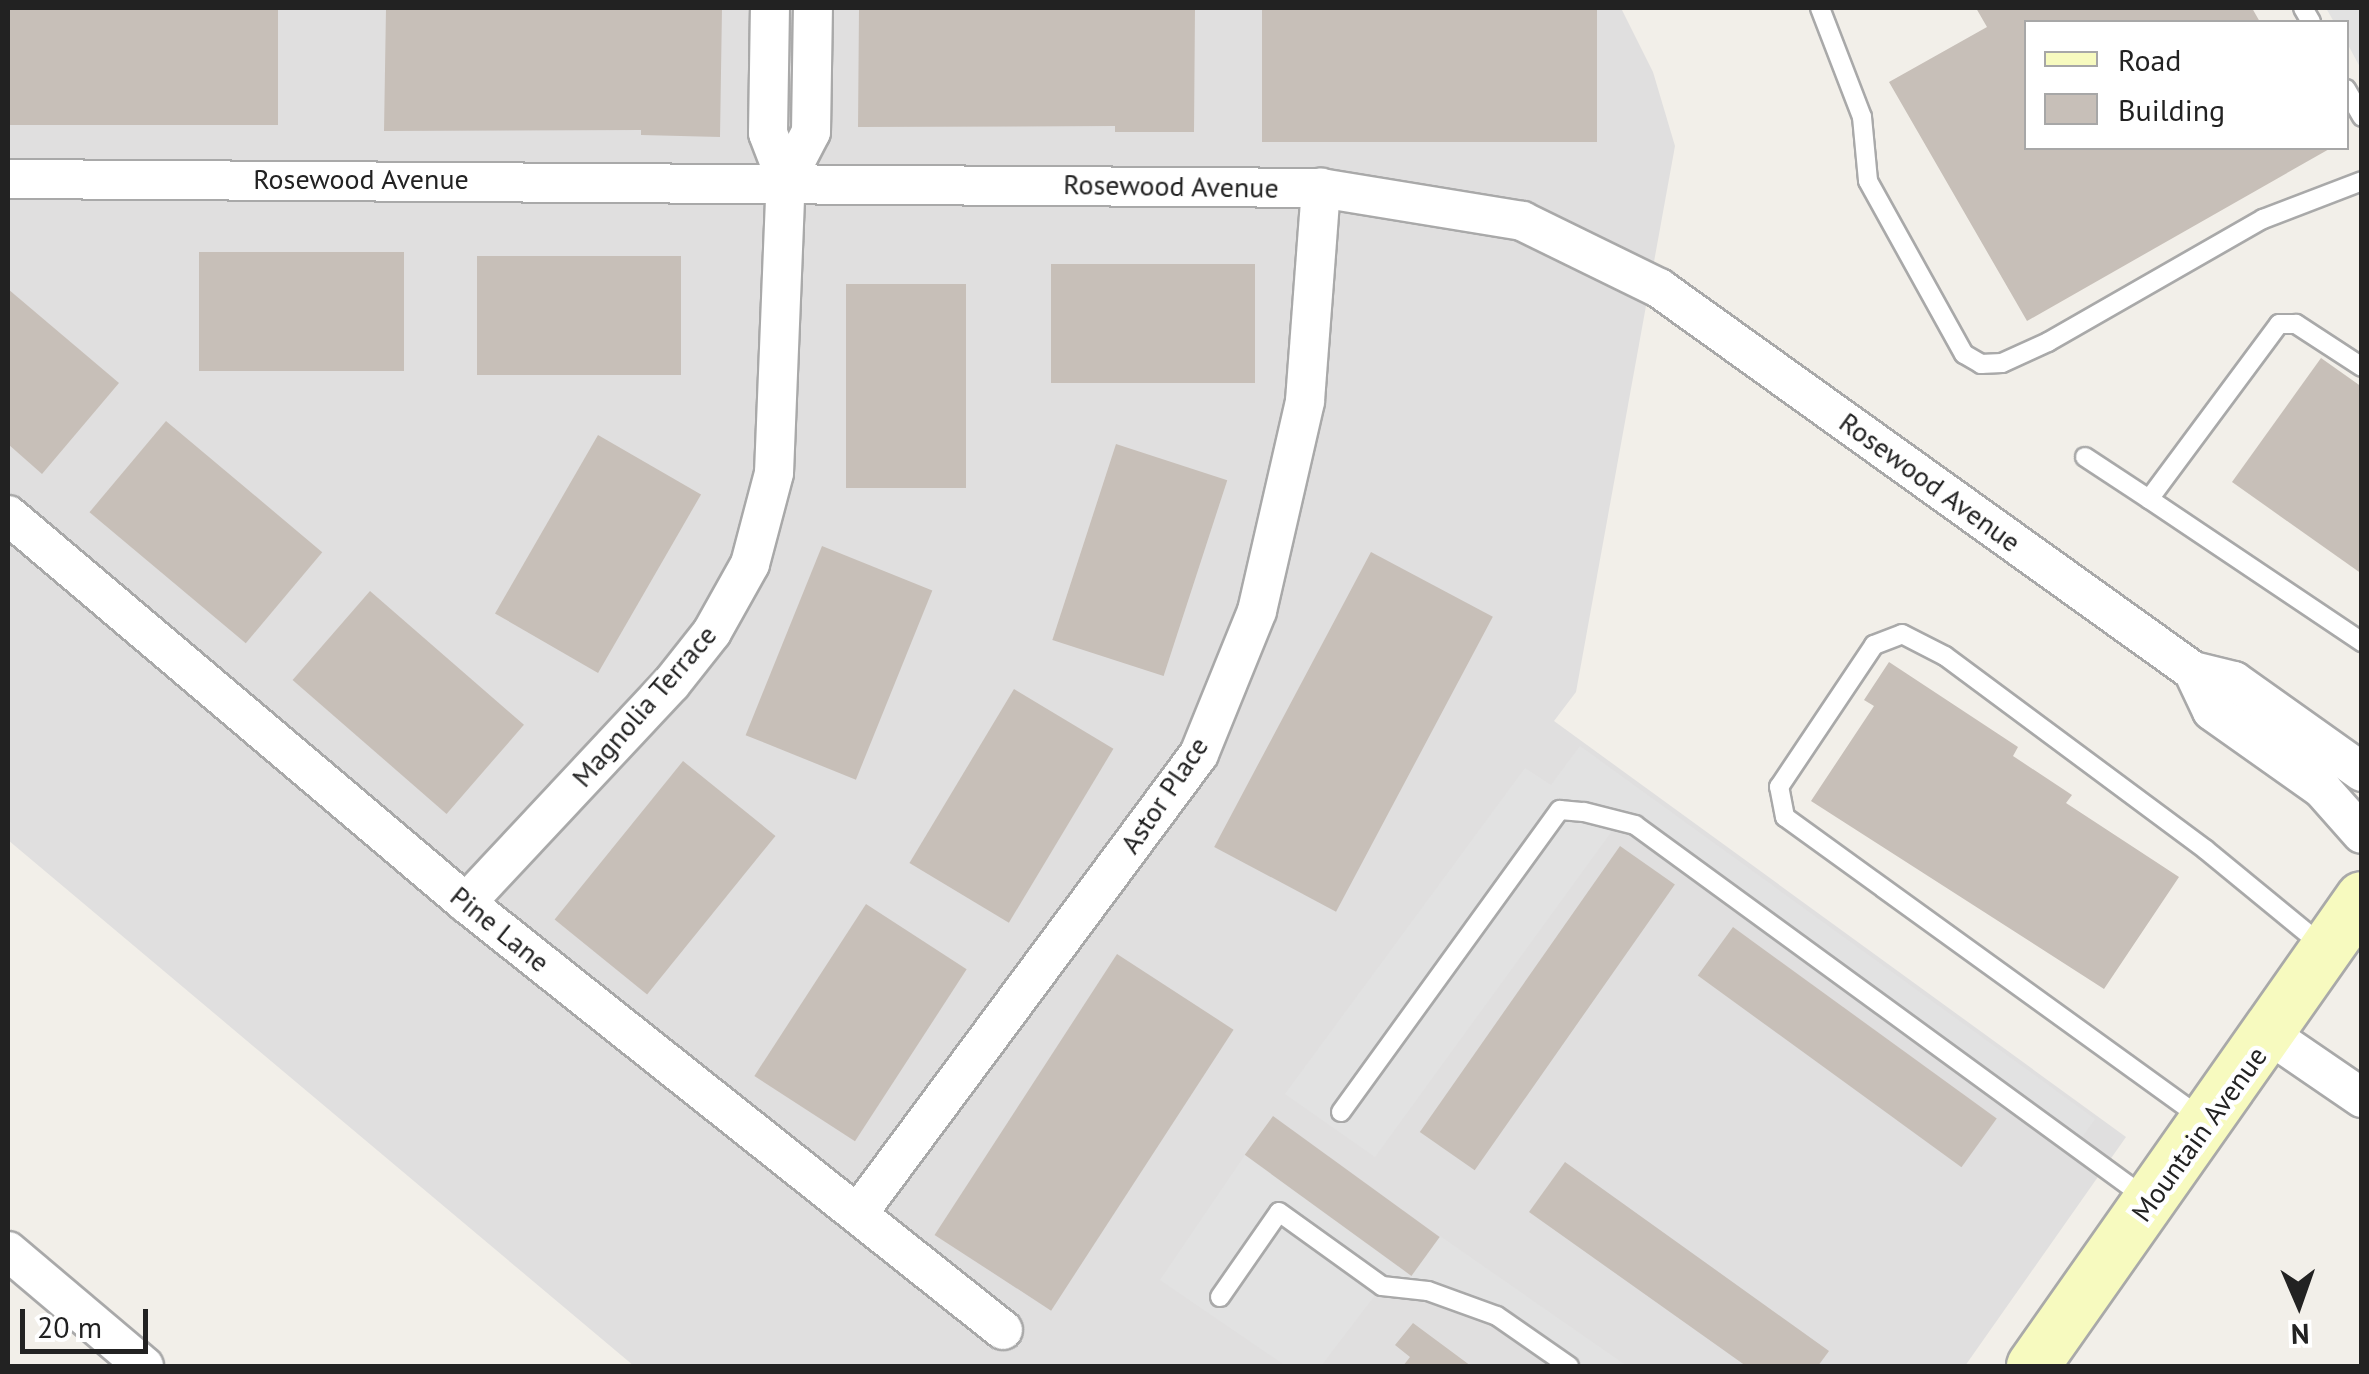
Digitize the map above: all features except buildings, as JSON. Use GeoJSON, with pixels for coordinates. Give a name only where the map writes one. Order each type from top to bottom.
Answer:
{"type":"FeatureCollection","features":[{"type":"Feature","properties":{"kind":"street","name":"Magnolia Terrace"},"geometry":{"type":"LineString","coordinates":[[466,903],[671,684],[712,632],[750,564],[774,473],[786,180],[768,133],[770,8]]}},
{"type":"Feature","properties":{"kind":"street","name":"Magnolia Terrace"},"geometry":{"type":"LineString","coordinates":[[786,180],[811,132],[813,8]]}},
{"type":"Feature","properties":{"kind":"street","name":"Rosewood Avenue"},"geometry":{"type":"LineString","coordinates":[[8,179],[786,180],[1321,188],[1522,222],[1660,288],[2193,671],[2234,681],[2362,772]]}},
{"type":"Feature","properties":{"kind":"street","name":"Astor Place"},"geometry":{"type":"LineString","coordinates":[[859,1212],[1199,754],[1257,611],[1304,401],[1321,188]]}},
{"type":"Feature","properties":{"kind":"street","name":"Pine Lane"},"geometry":{"type":"LineString","coordinates":[[8,515],[466,903],[1004,1330]]}},
{"type":"Feature","properties":{"kind":"street","name":"Rosewood Avenue"},"geometry":{"type":"LineString","coordinates":[[2193,671],[2212,711],[2322,789],[2362,834]]}},
{"type":"Feature","properties":{"kind":"street","name":"Mountain Avenue"},"geometry":{"type":"LineString","coordinates":[[2033,1366],[2362,898]]}},
{"type":"Feature","properties":{"kind":"street"},"geometry":{"type":"LineString","coordinates":[[2270,1034],[2362,1098]]}},
{"type":"Feature","properties":{"kind":"street"},"geometry":{"type":"LineString","coordinates":[[8,1251],[144,1366]]}},
{"type":"Feature","properties":{"kind":"lane"},"geometry":{"type":"LineString","coordinates":[[1820,8],[1862,117],[1868,181],[1964,354],[1981,364],[2002,363],[2048,342],[2263,219],[2362,181]]}},
{"type":"Feature","properties":{"kind":"lane"},"geometry":{"type":"LineString","coordinates":[[2349,94],[2362,118]]}},
{"type":"Feature","properties":{"kind":"lane"},"geometry":{"type":"LineString","coordinates":[[2149,498],[2278,324],[2296,324],[2362,368]]}},
{"type":"Feature","properties":{"kind":"lane"},"geometry":{"type":"LineString","coordinates":[[2085,457],[2362,642]]}},
{"type":"Feature","properties":{"kind":"lane"},"geometry":{"type":"LineString","coordinates":[[2208,1122],[1785,817],[1778,786],[1874,645],[1902,634],[1946,656],[2328,949]]}},
{"type":"Feature","properties":{"kind":"lane"},"geometry":{"type":"LineString","coordinates":[[1341,1112],[1560,810],[1584,812],[1635,825],[2151,1201]]}},
{"type":"Feature","properties":{"kind":"lane"},"geometry":{"type":"LineString","coordinates":[[1220,1297],[1279,1212],[1382,1286],[1428,1291],[1497,1316],[1569,1366]]}},
{"type":"Feature","properties":{"kind":"shaded area"},"geometry":{"type":"Polygon","coordinates":[[[8,8],[1621,8],[1653,72],[1675,146],[1576,692],[1554,721],[2126,1137],[1965,1366],[634,1366],[8,840],[8,8]]]}},
{"type":"Feature","properties":{"kind":"shaded area"},"geometry":{"type":"Polygon","coordinates":[[[2326,8],[2361,8],[2361,69],[2349,47],[2349,20],[2333,20],[2326,8]]]}},
{"type":"Feature","properties":{"kind":"shaded area"},"geometry":{"type":"Polygon","coordinates":[[[1580,746],[2095,1119],[2076,1146],[1620,820],[1375,1157],[1285,1094],[1525,768],[1551,785],[1580,746]]]}},
{"type":"Feature","properties":{"kind":"shaded area"},"geometry":{"type":"Polygon","coordinates":[[[1245,1155],[1412,1274],[1440,1236],[1627,1366],[1569,1366],[1497,1315],[1382,1286],[1321,1366],[1286,1366],[1160,1280],[1245,1155]]]}}]}
